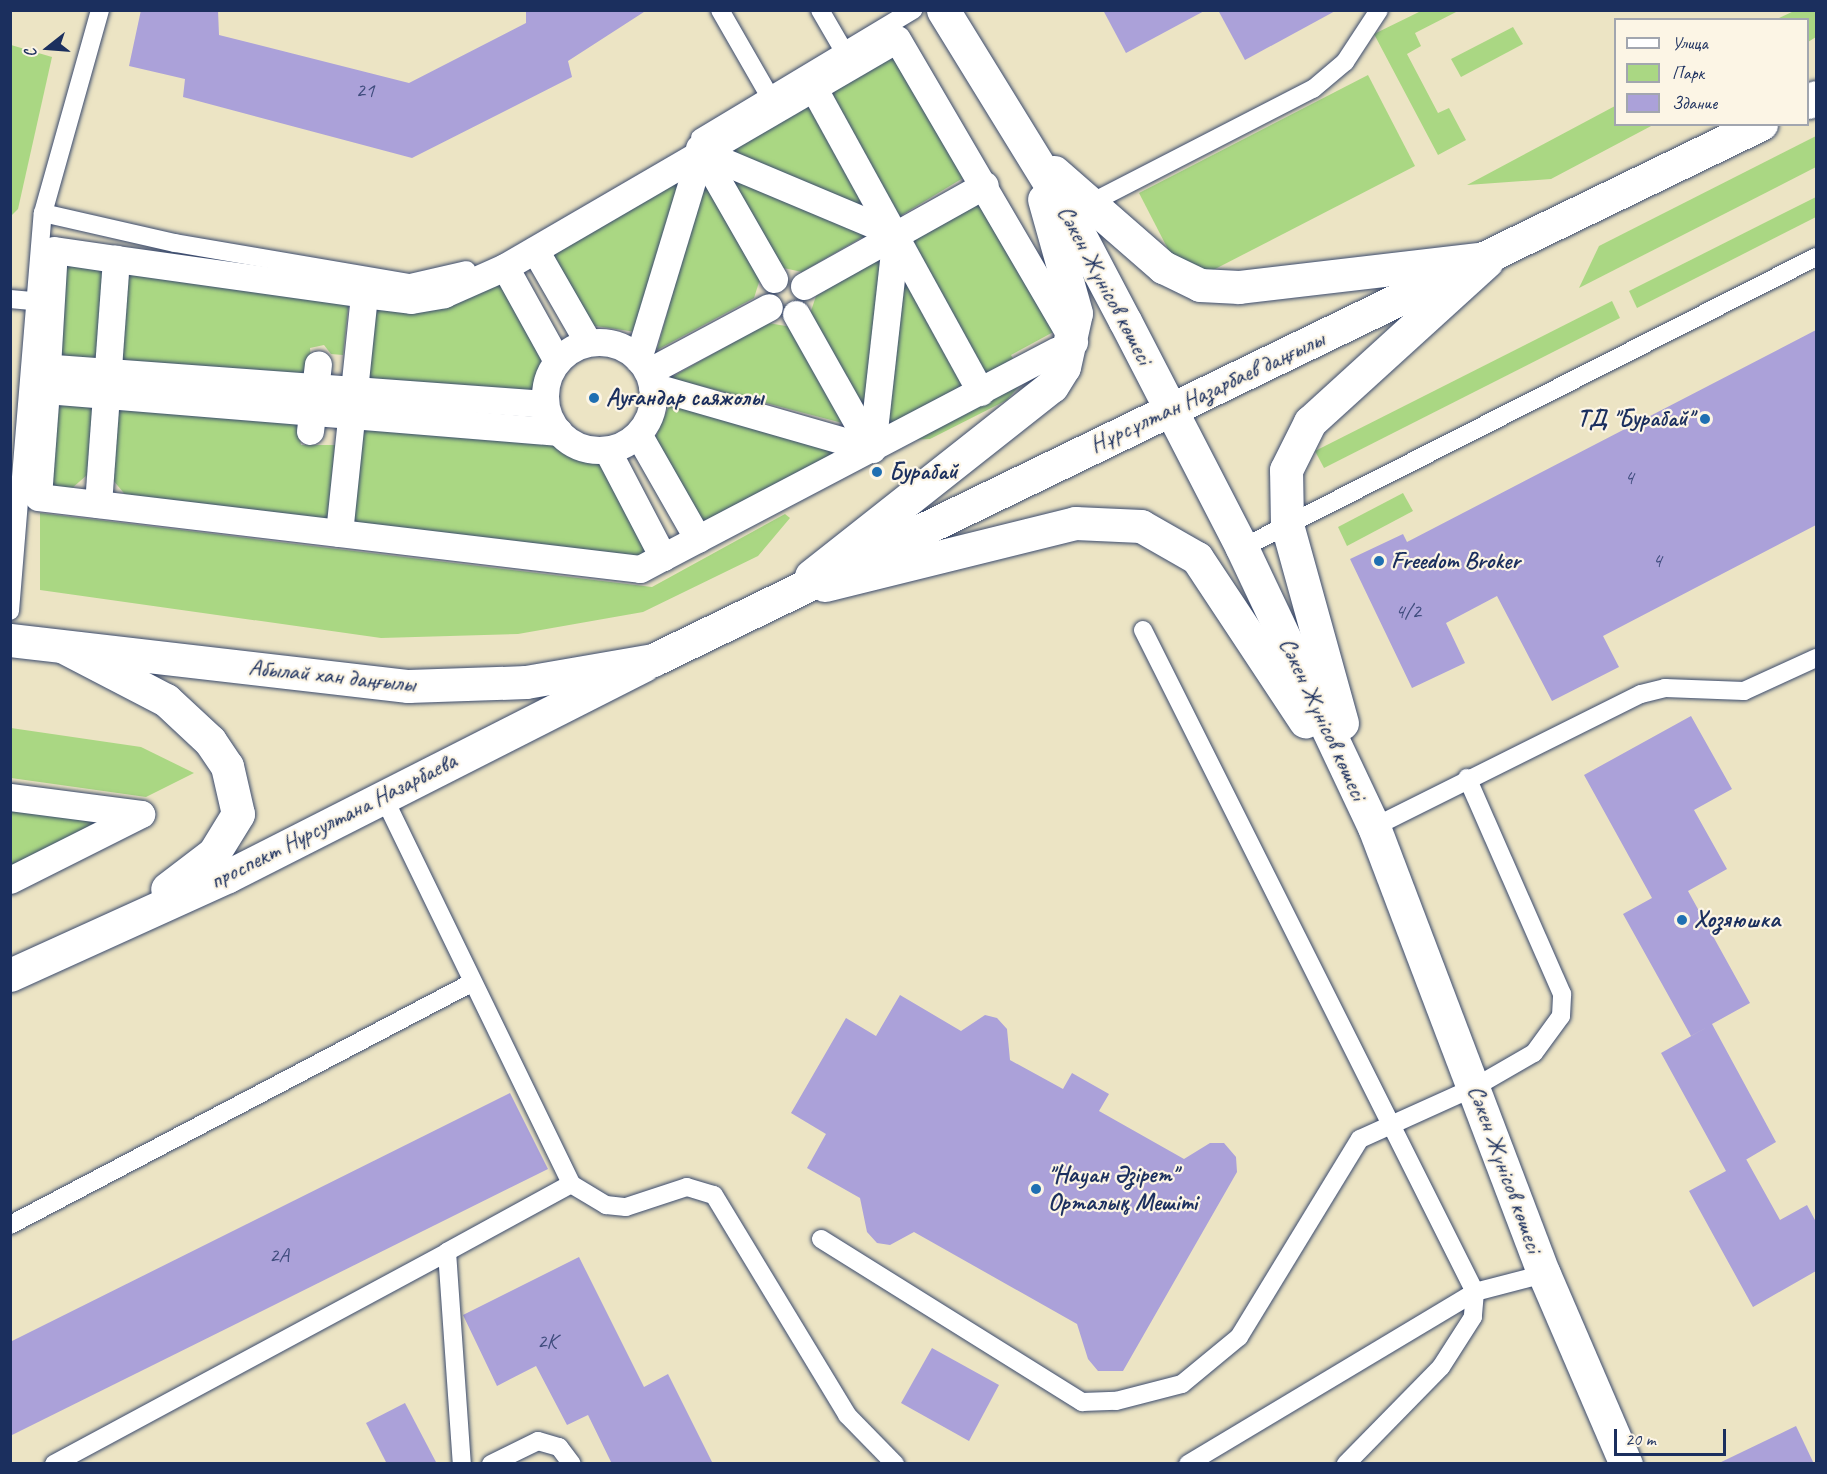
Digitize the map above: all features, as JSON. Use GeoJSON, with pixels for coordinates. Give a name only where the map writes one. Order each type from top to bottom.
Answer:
{"type":"FeatureCollection","features":[{"type":"Feature","properties":{"kind":"main road"},"geometry":{"type":"LineString","coordinates":[[943,10],[1030,151],[1079,209],[1163,267],[1207,286],[1490,258]]}},
{"type":"Feature","properties":{"kind":"main road","name":"Нұрсұлтан Назарбаев даңғылы"},"geometry":{"type":"LineString","coordinates":[[653,660],[1490,258],[1757,126]]}},
{"type":"Feature","properties":{"kind":"main road"},"geometry":{"type":"LineString","coordinates":[[789,594],[1052,386],[1065,346],[1073,298],[1030,151]]}},
{"type":"Feature","properties":{"kind":"main road","name":"Сәкен Жүнісов көшесі"},"geometry":{"type":"LineString","coordinates":[[1079,209],[1171,410],[1242,548],[1370,820],[1475,1087],[1544,1274],[1626,1464]]}},
{"type":"Feature","properties":{"kind":"main road"},"geometry":{"type":"LineString","coordinates":[[1370,820],[1287,525],[1286,470],[1310,422],[1490,258]]}},
{"type":"Feature","properties":{"kind":"main road"},"geometry":{"type":"LineString","coordinates":[[789,594],[1075,524],[1113,522],[1153,530],[1197,558],[1370,820]]}},
{"type":"Feature","properties":{"kind":"main road","name":"Абылай хан даңғылы"},"geometry":{"type":"LineString","coordinates":[[10,640],[408,686],[465,687],[590,674],[653,660]]}},
{"type":"Feature","properties":{"kind":"main road"},"geometry":{"type":"LineString","coordinates":[[63,646],[166,700],[210,741],[235,787],[238,814],[214,853],[130,918]]}},
{"type":"Feature","properties":{"kind":"main road","name":"проспект Нурсултана Назарбаева"},"geometry":{"type":"LineString","coordinates":[[10,975],[130,918],[228,876],[653,660]]}},
{"type":"Feature","properties":{"kind":"street"},"geometry":{"type":"LineString","coordinates":[[897,39],[985,185],[1065,346],[640,569],[38,497],[33,392],[54,250],[411,300],[444,294],[505,267],[698,147],[813,87],[897,39]]}},
{"type":"Feature","properties":{"kind":"street"},"geometry":{"type":"LineString","coordinates":[[813,87],[981,392]]}},
{"type":"Feature","properties":{"kind":"street"},"geometry":{"type":"LineString","coordinates":[[698,147],[896,234]]}},
{"type":"Feature","properties":{"kind":"street"},"geometry":{"type":"LineString","coordinates":[[698,147],[774,279]]}},
{"type":"Feature","properties":{"kind":"street"},"geometry":{"type":"LineString","coordinates":[[33,392],[108,383],[512,415],[559,432],[575,445],[607,450],[638,434],[648,420],[646,372],[698,147]]}},
{"type":"Feature","properties":{"kind":"street"},"geometry":{"type":"LineString","coordinates":[[804,286],[985,185]]}},
{"type":"Feature","properties":{"kind":"street"},"geometry":{"type":"LineString","coordinates":[[872,449],[896,234]]}},
{"type":"Feature","properties":{"kind":"street"},"geometry":{"type":"LineString","coordinates":[[535,250],[588,342]]}},
{"type":"Feature","properties":{"kind":"street"},"geometry":{"type":"LineString","coordinates":[[98,504],[116,260]]}},
{"type":"Feature","properties":{"kind":"street"},"geometry":{"type":"LineString","coordinates":[[505,267],[557,361]]}},
{"type":"Feature","properties":{"kind":"street"},"geometry":{"type":"LineString","coordinates":[[790,276],[804,286],[806,301],[796,314],[780,316],[769,307],[766,294],[774,279],[790,276]]}},
{"type":"Feature","properties":{"kind":"street"},"geometry":{"type":"LineString","coordinates":[[339,533],[364,294]]}},
{"type":"Feature","properties":{"kind":"street"},"geometry":{"type":"LineString","coordinates":[[533,317],[563,300]]}},
{"type":"Feature","properties":{"kind":"street"},"geometry":{"type":"LineString","coordinates":[[646,372],[769,307]]}},
{"type":"Feature","properties":{"kind":"street"},"geometry":{"type":"LineString","coordinates":[[796,314],[872,449]]}},
{"type":"Feature","properties":{"kind":"street"},"geometry":{"type":"LineString","coordinates":[[559,432],[546,404],[549,375],[557,361],[588,342],[624,348],[646,372],[872,449]]}},
{"type":"Feature","properties":{"kind":"street"},"geometry":{"type":"LineString","coordinates":[[316,399],[357,360]]}},
{"type":"Feature","properties":{"kind":"street"},"geometry":{"type":"LineString","coordinates":[[316,399],[348,444]]}},
{"type":"Feature","properties":{"kind":"street"},"geometry":{"type":"LineString","coordinates":[[512,415],[546,404]]}},
{"type":"Feature","properties":{"kind":"street"},"geometry":{"type":"LineString","coordinates":[[638,434],[699,538]]}},
{"type":"Feature","properties":{"kind":"street"},"geometry":{"type":"LineString","coordinates":[[607,450],[663,557]]}},
{"type":"Feature","properties":{"kind":"street"},"geometry":{"type":"LineString","coordinates":[[639,509],[671,491]]}},
{"type":"Feature","properties":{"kind":"street"},"geometry":{"type":"LineString","coordinates":[[10,797],[141,814],[10,880]]}},
{"type":"Feature","properties":{"kind":"lane"},"geometry":{"type":"LineString","coordinates":[[10,611],[33,392],[32,301],[43,213],[100,10]]}},
{"type":"Feature","properties":{"kind":"lane"},"geometry":{"type":"LineString","coordinates":[[720,10],[770,97]]}},
{"type":"Feature","properties":{"kind":"lane"},"geometry":{"type":"LineString","coordinates":[[820,10],[844,53]]}},
{"type":"Feature","properties":{"kind":"lane"},"geometry":{"type":"LineString","coordinates":[[43,213],[175,243],[410,283],[446,279],[499,257],[698,147],[770,97],[913,10]]}},
{"type":"Feature","properties":{"kind":"lane"},"geometry":{"type":"LineString","coordinates":[[1079,209],[1313,89],[1345,62],[1379,10]]}},
{"type":"Feature","properties":{"kind":"lane"},"geometry":{"type":"LineString","coordinates":[[1242,548],[1816,257]]}},
{"type":"Feature","properties":{"kind":"lane"},"geometry":{"type":"LineString","coordinates":[[10,299],[32,301]]}},
{"type":"Feature","properties":{"kind":"lane"},"geometry":{"type":"LineString","coordinates":[[1143,630],[1475,1293],[1473,1317],[1441,1367],[1346,1464]]}},
{"type":"Feature","properties":{"kind":"lane"},"geometry":{"type":"LineString","coordinates":[[1370,820],[1467,778],[1641,694],[1682,688],[1744,691],[1816,658]]}},
{"type":"Feature","properties":{"kind":"lane"},"geometry":{"type":"LineString","coordinates":[[821,1239],[1082,1402],[1116,1401],[1182,1384],[1239,1337],[1360,1139],[1475,1087],[1550,1038],[1561,1016],[1562,994],[1467,778]]}},
{"type":"Feature","properties":{"kind":"lane"},"geometry":{"type":"LineString","coordinates":[[382,796],[571,1184],[606,1205],[626,1208],[687,1187],[714,1195],[848,1415],[895,1464]]}},
{"type":"Feature","properties":{"kind":"lane"},"geometry":{"type":"LineString","coordinates":[[10,1225],[473,982]]}},
{"type":"Feature","properties":{"kind":"lane"},"geometry":{"type":"LineString","coordinates":[[54,1464],[571,1184]]}},
{"type":"Feature","properties":{"kind":"lane"},"geometry":{"type":"LineString","coordinates":[[447,1252],[462,1464]]}},
{"type":"Feature","properties":{"kind":"lane"},"geometry":{"type":"LineString","coordinates":[[1188,1464],[1475,1293],[1544,1274]]}},
{"type":"Feature","properties":{"kind":"lane"},"geometry":{"type":"LineString","coordinates":[[491,1464],[538,1441],[559,1447],[572,1464]]}},
{"type":"Feature","properties":{"kind":"green space"},"geometry":{"type":"Polygon","coordinates":[[[1421,11],[1458,11],[1415,33],[1421,46],[1407,54],[1438,113],[1449,108],[1466,140],[1438,155],[1374,34],[1421,11]]]}},
{"type":"Feature","properties":{"kind":"green space"},"geometry":{"type":"Polygon","coordinates":[[[1794,11],[1816,11],[1816,37],[1809,41],[1809,18],[1779,18],[1794,11]]]}},
{"type":"Feature","properties":{"kind":"green space"},"geometry":{"type":"Polygon","coordinates":[[[1513,27],[1523,44],[1461,77],[1451,59],[1513,27]]]}},
{"type":"Feature","properties":{"kind":"green space"},"geometry":{"type":"Polygon","coordinates":[[[11,45],[52,57],[18,209],[11,216],[11,45]]]}},
{"type":"Feature","properties":{"kind":"green space"},"geometry":{"type":"Polygon","coordinates":[[[896,53],[968,175],[897,218],[824,95],[896,53]]]}},
{"type":"Feature","properties":{"kind":"green space"},"geometry":{"type":"Polygon","coordinates":[[[1368,75],[1415,166],[1186,284],[1139,193],[1368,75]]]}},
{"type":"Feature","properties":{"kind":"green space"},"geometry":{"type":"Polygon","coordinates":[[[808,106],[872,214],[721,154],[808,106]]]}},
{"type":"Feature","properties":{"kind":"green space"},"geometry":{"type":"Polygon","coordinates":[[[1614,107],[1614,126],[1651,126],[1551,179],[1467,185],[1614,107]]]}},
{"type":"Feature","properties":{"kind":"green space"},"geometry":{"type":"Polygon","coordinates":[[[1816,136],[1816,167],[1579,288],[1599,246],[1816,136]]]}},
{"type":"Feature","properties":{"kind":"green space"},"geometry":{"type":"Polygon","coordinates":[[[720,169],[873,231],[802,272],[779,267],[720,169]]]}},
{"type":"Feature","properties":{"kind":"green space"},"geometry":{"type":"Polygon","coordinates":[[[687,172],[636,332],[589,325],[546,252],[687,172]]]}},
{"type":"Feature","properties":{"kind":"green space"},"geometry":{"type":"Polygon","coordinates":[[[705,176],[760,279],[754,298],[657,350],[705,176]]]}},
{"type":"Feature","properties":{"kind":"green space"},"geometry":{"type":"Polygon","coordinates":[[[1816,197],[1816,217],[1637,308],[1629,291],[1816,197]]]}},
{"type":"Feature","properties":{"kind":"green space"},"geometry":{"type":"Polygon","coordinates":[[[986,199],[1057,330],[1011,355],[1017,366],[986,383],[909,241],[986,199]]]}},
{"type":"Feature","properties":{"kind":"green space"},"geometry":{"type":"Polygon","coordinates":[[[886,255],[865,418],[809,317],[816,296],[886,255]]]}},
{"type":"Feature","properties":{"kind":"green space"},"geometry":{"type":"Polygon","coordinates":[[[59,258],[104,263],[96,365],[52,362],[59,258]]]}},
{"type":"Feature","properties":{"kind":"green space"},"geometry":{"type":"Polygon","coordinates":[[[903,265],[969,392],[880,438],[903,265]]]}},
{"type":"Feature","properties":{"kind":"green space"},"geometry":{"type":"Polygon","coordinates":[[[126,269],[349,300],[343,355],[331,354],[324,345],[310,348],[313,382],[119,368],[126,269]]]}},
{"type":"Feature","properties":{"kind":"green space"},"geometry":{"type":"Polygon","coordinates":[[[499,276],[542,356],[532,397],[366,388],[374,302],[499,276]]]}},
{"type":"Feature","properties":{"kind":"green space"},"geometry":{"type":"Polygon","coordinates":[[[1612,301],[1620,318],[1324,468],[1315,451],[1612,301]]]}},
{"type":"Feature","properties":{"kind":"green space"},"geometry":{"type":"Polygon","coordinates":[[[768,323],[792,327],[850,425],[670,378],[768,323]]]}},
{"type":"Feature","properties":{"kind":"green space"},"geometry":{"type":"Polygon","coordinates":[[[1026,378],[1007,400],[930,439],[909,440],[1026,378]]]}},
{"type":"Feature","properties":{"kind":"green space"},"geometry":{"type":"Polygon","coordinates":[[[50,398],[93,401],[87,475],[71,489],[44,487],[50,398]]]}},
{"type":"Feature","properties":{"kind":"green space"},"geometry":{"type":"Polygon","coordinates":[[[671,401],[855,452],[703,530],[654,441],[671,401]]]}},
{"type":"Feature","properties":{"kind":"green space"},"geometry":{"type":"Polygon","coordinates":[[[119,404],[309,417],[299,433],[301,445],[335,445],[327,521],[128,498],[113,480],[119,404]]]}},
{"type":"Feature","properties":{"kind":"green space"},"geometry":{"type":"Polygon","coordinates":[[[364,423],[546,437],[569,456],[602,464],[651,557],[353,523],[364,423]]]}},
{"type":"Feature","properties":{"kind":"green space"},"geometry":{"type":"Polygon","coordinates":[[[1403,493],[1413,511],[1347,546],[1338,527],[1403,493]]]}},
{"type":"Feature","properties":{"kind":"green space"},"geometry":{"type":"Polygon","coordinates":[[[40,513],[652,587],[785,514],[790,518],[758,556],[643,612],[518,634],[381,638],[40,590],[40,513]]]}},
{"type":"Feature","properties":{"kind":"green space"},"geometry":{"type":"Polygon","coordinates":[[[11,728],[141,747],[194,773],[146,797],[11,778],[11,728]]]}},
{"type":"Feature","properties":{"kind":"green space"},"geometry":{"type":"Polygon","coordinates":[[[11,809],[106,822],[11,870],[11,809]]]}},
{"type":"Feature","properties":{"kind":"building"},"geometry":{"type":"Polygon","coordinates":[[[141,10],[218,10],[219,35],[409,83],[526,23],[526,10],[647,10],[568,61],[572,77],[412,158],[183,97],[185,79],[129,66],[141,10]]]}},
{"type":"Feature","properties":{"kind":"building"},"geometry":{"type":"Polygon","coordinates":[[[1103,10],[1206,10],[1126,53],[1103,10]]]}},
{"type":"Feature","properties":{"kind":"building"},"geometry":{"type":"Polygon","coordinates":[[[1218,10],[1337,10],[1245,60],[1218,10]]]}},
{"type":"Feature","properties":{"kind":"building"},"geometry":{"type":"Polygon","coordinates":[[[1816,330],[1816,525],[1603,636],[1619,667],[1552,701],[1497,596],[1446,623],[1465,663],[1412,688],[1350,559],[1403,534],[1407,542],[1816,330]]]}},
{"type":"Feature","properties":{"kind":"building"},"geometry":{"type":"Polygon","coordinates":[[[1691,716],[1732,789],[1694,810],[1727,869],[1688,891],[1750,1003],[1712,1024],[1776,1142],[1746,1159],[1780,1220],[1807,1205],[1816,1222],[1816,1271],[1753,1307],[1689,1191],[1726,1171],[1661,1053],[1709,1026],[1691,1036],[1623,914],[1652,898],[1584,775],[1691,716]]]}},
{"type":"Feature","properties":{"kind":"building","name":"\"Науан Әзірет\" Орталық Мешіті"},"geometry":{"type":"Polygon","coordinates":[[[900,995],[961,1031],[985,1015],[997,1018],[1007,1029],[1010,1060],[1063,1089],[1072,1073],[1109,1094],[1099,1111],[1184,1159],[1210,1143],[1224,1143],[1236,1157],[1237,1172],[1123,1371],[1098,1371],[1088,1359],[1077,1324],[914,1232],[890,1245],[877,1243],[867,1232],[860,1198],[807,1168],[826,1134],[791,1113],[846,1018],[876,1036],[900,995]]]}},
{"type":"Feature","properties":{"kind":"building"},"geometry":{"type":"Polygon","coordinates":[[[510,1093],[548,1169],[10,1436],[10,1342],[510,1093]]]}},
{"type":"Feature","properties":{"kind":"building"},"geometry":{"type":"Polygon","coordinates":[[[579,1257],[644,1387],[668,1374],[713,1464],[612,1464],[588,1415],[567,1425],[536,1366],[497,1386],[463,1315],[579,1257]]]}},
{"type":"Feature","properties":{"kind":"building"},"geometry":{"type":"Polygon","coordinates":[[[932,1348],[999,1385],[969,1441],[901,1403],[932,1348]]]}},
{"type":"Feature","properties":{"kind":"building"},"geometry":{"type":"Polygon","coordinates":[[[405,1403],[437,1464],[387,1464],[366,1423],[405,1403]]]}},
{"type":"Feature","properties":{"kind":"building"},"geometry":{"type":"Polygon","coordinates":[[[1796,1426],[1814,1464],[1717,1464],[1796,1426]]]}},
{"type":"Feature","properties":{"kind":"place","name":"Ауғандар саяжолы"},"geometry":{"type":"Point","coordinates":[594,398]}},
{"type":"Feature","properties":{"kind":"place","name":"ТД \"Бурабай\""},"geometry":{"type":"Point","coordinates":[1705,419]}},
{"type":"Feature","properties":{"kind":"place","name":"Бурабай"},"geometry":{"type":"Point","coordinates":[877,472]}},
{"type":"Feature","properties":{"kind":"place","name":"Freedom Broker"},"geometry":{"type":"Point","coordinates":[1379,561]}},
{"type":"Feature","properties":{"kind":"place","name":"Хозяюшка"},"geometry":{"type":"Point","coordinates":[1682,920]}},
{"type":"Feature","properties":{"kind":"place","name":"\"Науан Әзірет\" Орталық Мешіті"},"geometry":{"type":"Point","coordinates":[1036,1189]}}]}
